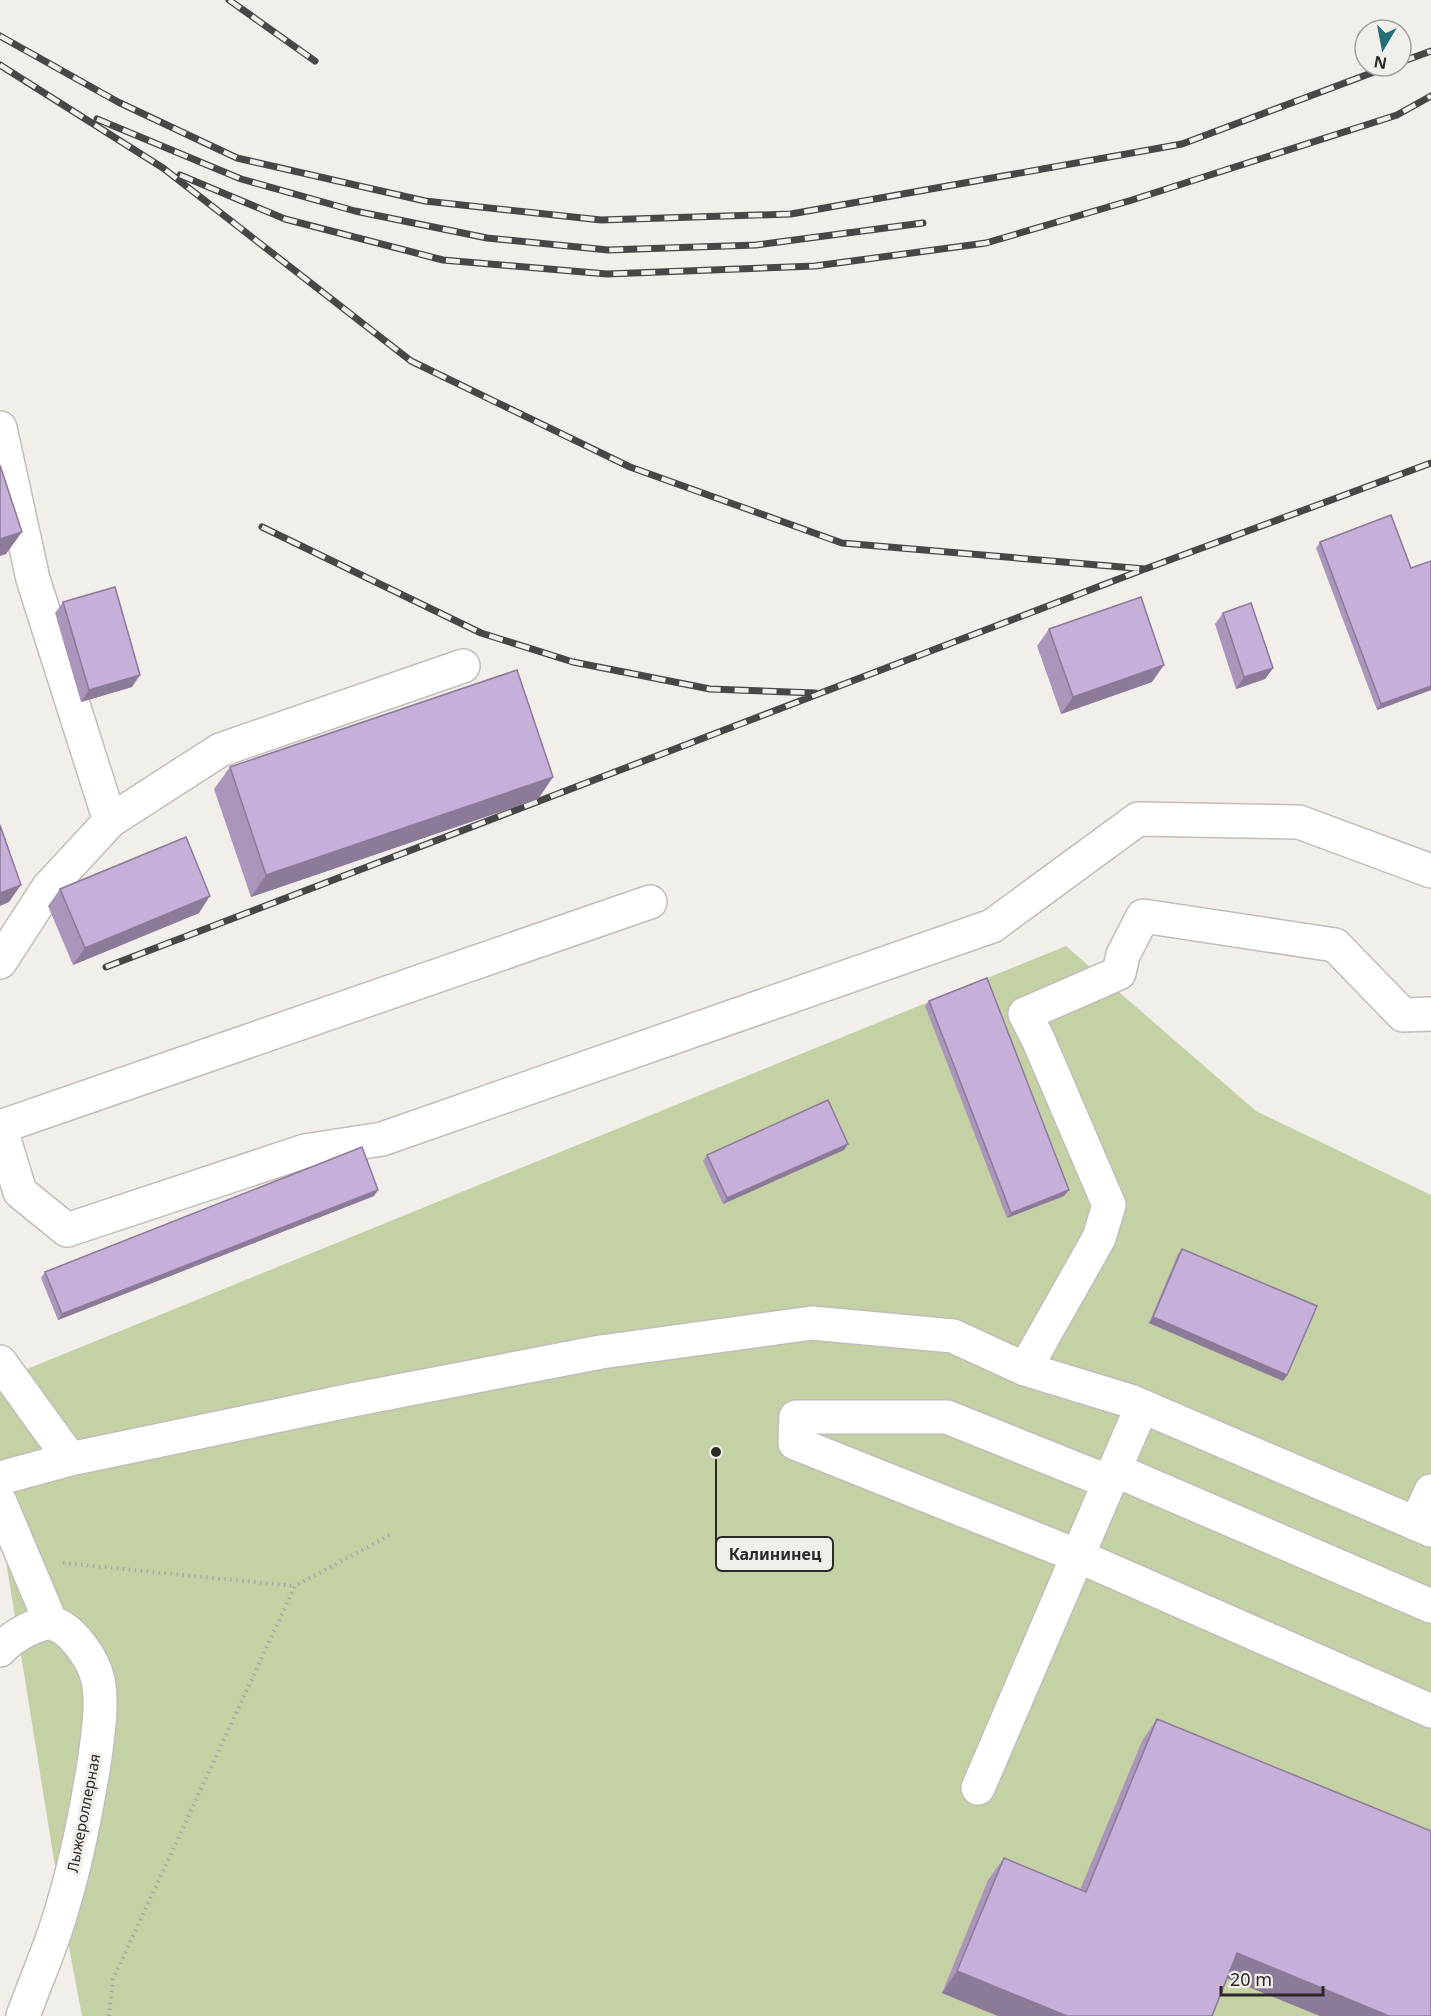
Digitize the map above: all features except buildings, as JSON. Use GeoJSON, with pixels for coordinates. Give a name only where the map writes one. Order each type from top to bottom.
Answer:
{"type":"FeatureCollection","features":[{"type":"Feature","properties":{"kind":"lane"},"geometry":{"type":"LineString","coordinates":[[0,428],[33,579],[110,821]]}},
{"type":"Feature","properties":{"kind":"lane"},"geometry":{"type":"LineString","coordinates":[[0,962],[48,888],[110,821],[220,750],[463,666]]}},
{"type":"Feature","properties":{"kind":"lane"},"geometry":{"type":"LineString","coordinates":[[650,902],[0,1127],[20,1192],[67,1230],[305,1151],[382,1139],[992,926],[1138,819],[1299,822],[1431,871]]}},
{"type":"Feature","properties":{"kind":"lane"},"geometry":{"type":"LineString","coordinates":[[1025,1369],[1099,1238],[1109,1205],[1038,1038],[1025,1014],[1119,974],[1124,955],[1143,916],[1335,945],[1403,1015],[1431,1014]]}},
{"type":"Feature","properties":{"kind":"lane"},"geometry":{"type":"LineString","coordinates":[[0,1478],[70,1459],[352,1400],[601,1352],[812,1323],[953,1336],[1025,1369],[1130,1401],[1424,1527],[1431,1491]]}},
{"type":"Feature","properties":{"kind":"lane"},"geometry":{"type":"LineString","coordinates":[[0,1362],[70,1459]]}},
{"type":"Feature","properties":{"kind":"lane"},"geometry":{"type":"LineString","coordinates":[[978,1788],[1142,1406]]}},
{"type":"Feature","properties":{"kind":"lane"},"geometry":{"type":"LineString","coordinates":[[1431,1606],[1112,1476],[947,1417],[796,1417],[795,1443],[1078,1556],[1431,1711]]}},
{"type":"Feature","properties":{"kind":"lane"},"geometry":{"type":"LineString","coordinates":[[0,1502],[51,1623],[35,1627],[11,1638],[0,1650]]}},
{"type":"Feature","properties":{"kind":"lane","name":"Лыжероллерная"},"geometry":{"type":"LineString","coordinates":[[23,2016],[62,1910],[89,1798],[100,1722],[98,1680],[84,1650],[66,1628],[51,1623]]}},
{"type":"Feature","properties":{"kind":"path"},"geometry":{"type":"LineString","coordinates":[[21,1553],[295,1586],[392,1534]]}},
{"type":"Feature","properties":{"kind":"path"},"geometry":{"type":"LineString","coordinates":[[109,2016],[113,1979],[295,1586]]}},
{"type":"Feature","properties":{"kind":"green space"},"geometry":{"type":"Polygon","coordinates":[[[1066,946],[1256,1111],[1431,1195],[1431,2016],[82,2016],[62,1910],[0,1524],[0,1380],[1066,946]]]}},
{"type":"Feature","properties":{"kind":"railway"},"geometry":{"type":"LineString","coordinates":[[229,0],[315,61]]}},
{"type":"Feature","properties":{"kind":"railway"},"geometry":{"type":"LineString","coordinates":[[0,36],[118,102],[237,158],[425,201],[601,220],[791,214],[1182,144],[1358,78]]}},
{"type":"Feature","properties":{"kind":"railway"},"geometry":{"type":"LineString","coordinates":[[1413,58],[1431,51]]}},
{"type":"Feature","properties":{"kind":"railway"},"geometry":{"type":"LineString","coordinates":[[0,65],[163,168],[411,361],[630,467],[842,543],[1145,569],[1431,463]]}},
{"type":"Feature","properties":{"kind":"railway"},"geometry":{"type":"LineString","coordinates":[[180,175],[285,219],[443,260],[607,274],[815,266],[986,243],[1132,200],[1397,115],[1431,96]]}},
{"type":"Feature","properties":{"kind":"railway"},"geometry":{"type":"LineString","coordinates":[[97,119],[241,179],[355,211],[487,238],[608,250],[756,245],[923,223]]}},
{"type":"Feature","properties":{"kind":"railway"},"geometry":{"type":"LineString","coordinates":[[262,527],[481,633],[573,662],[710,689],[815,693]]}},
{"type":"Feature","properties":{"kind":"railway"},"geometry":{"type":"LineString","coordinates":[[106,967],[1142,570]]}},
{"type":"Feature","properties":{"kind":"place","name":"Калининец"},"geometry":{"type":"Point","coordinates":[716,1452]}}]}
